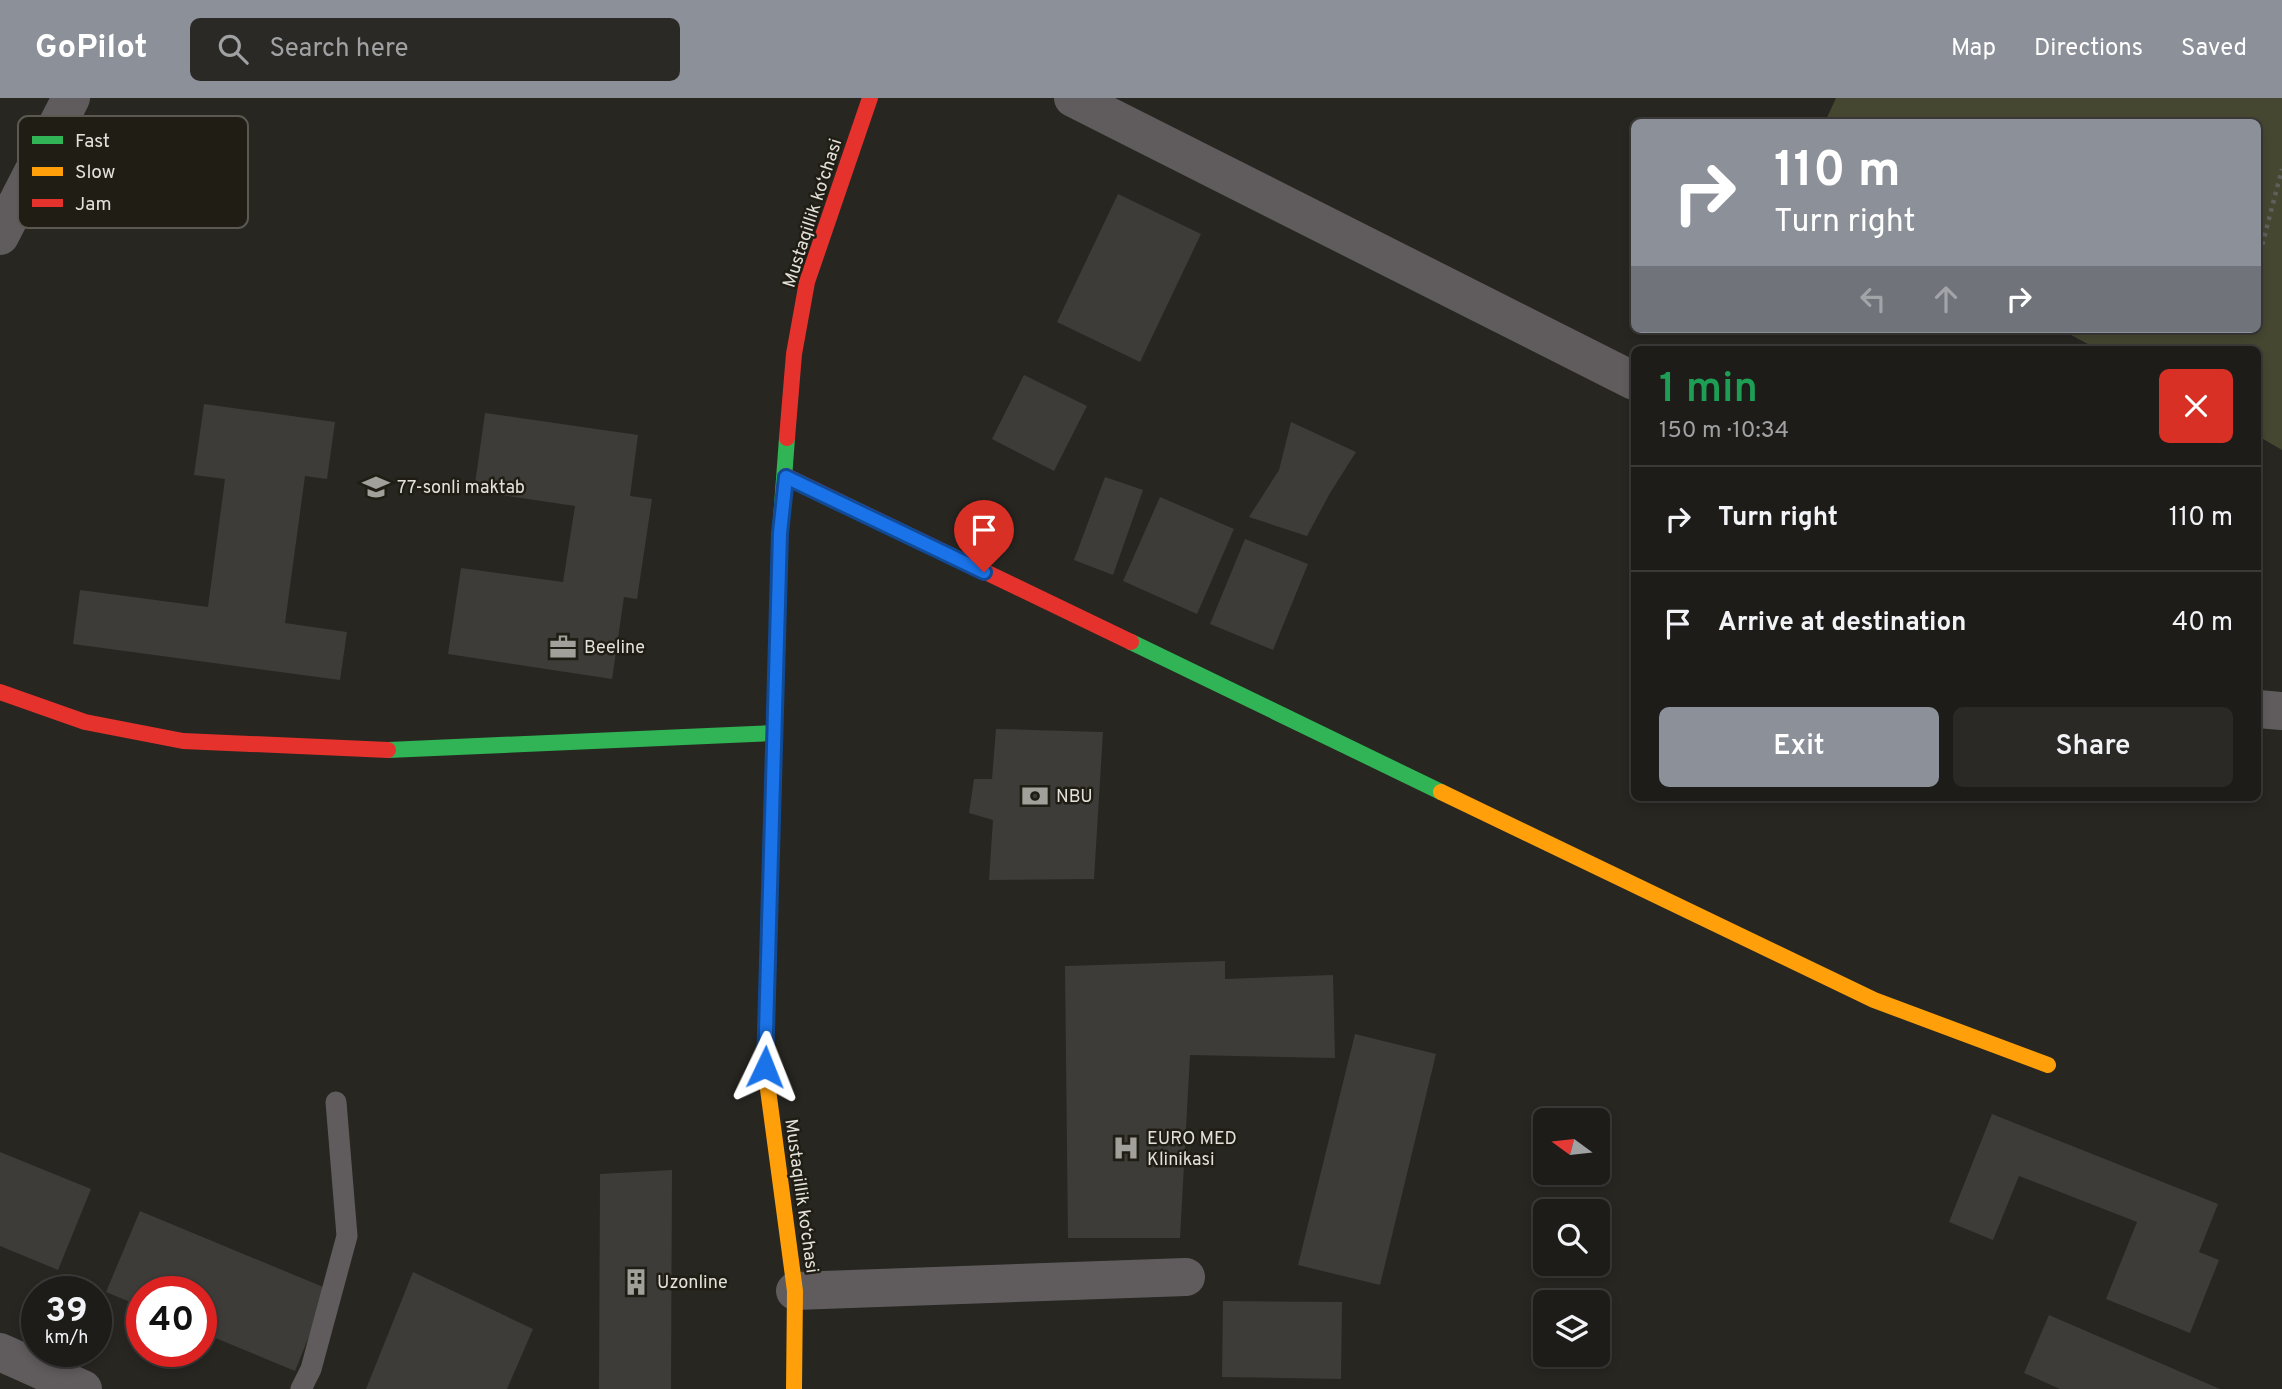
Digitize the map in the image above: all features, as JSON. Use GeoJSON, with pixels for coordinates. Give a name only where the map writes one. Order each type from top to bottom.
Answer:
{"type":"FeatureCollection","features":[{"type":"Feature","properties":{"kind":"street"},"geometry":{"type":"LineString","coordinates":[[62,116],[71,98]]}},
{"type":"Feature","properties":{"kind":"street","name":"Mustaqillik ko‘chasi"},"geometry":{"type":"LineString","coordinates":[[794,1389],[795,1291],[765,1067],[780,533],[794,354],[807,282],[870,98]]}},
{"type":"Feature","properties":{"kind":"street"},"geometry":{"type":"LineString","coordinates":[[1073,98],[1631,379]]}},
{"type":"Feature","properties":{"kind":"street"},"geometry":{"type":"LineString","coordinates":[[0,236],[18,201]]}},
{"type":"Feature","properties":{"kind":"street"},"geometry":{"type":"LineString","coordinates":[[786,477],[1874,1000],[2048,1065]]}},
{"type":"Feature","properties":{"kind":"street"},"geometry":{"type":"LineString","coordinates":[[0,692],[85,722],[183,741],[399,750],[774,733]]}},
{"type":"Feature","properties":{"kind":"street"},"geometry":{"type":"LineString","coordinates":[[2261,709],[2282,711]]}},
{"type":"Feature","properties":{"kind":"street"},"geometry":{"type":"LineString","coordinates":[[795,1291],[1186,1277]]}},
{"type":"Feature","properties":{"kind":"street"},"geometry":{"type":"LineString","coordinates":[[0,1352],[83,1389]]}},
{"type":"Feature","properties":{"kind":"lane"},"geometry":{"type":"LineString","coordinates":[[301,1389],[311,1369],[347,1236],[336,1102]]}},
{"type":"Feature","properties":{"kind":"path"},"geometry":{"type":"LineString","coordinates":[[2261,250],[2282,169]]}},
{"type":"Feature","properties":{"kind":"green space"},"geometry":{"type":"Polygon","coordinates":[[[1836,98],[2282,98],[2282,450],[2261,438],[2261,346],[2092,346],[2067,333],[2261,333],[2261,119],[1826,119],[1836,98]]]}},
{"type":"Feature","properties":{"kind":"building"},"geometry":{"type":"Polygon","coordinates":[[[1118,194],[1201,234],[1140,362],[1057,322],[1118,194]]]}},
{"type":"Feature","properties":{"kind":"building"},"geometry":{"type":"Polygon","coordinates":[[[1024,375],[1087,406],[1054,471],[992,439],[1024,375]]]}},
{"type":"Feature","properties":{"kind":"building"},"geometry":{"type":"Polygon","coordinates":[[[204,404],[335,422],[327,479],[305,476],[285,623],[347,632],[340,680],[73,644],[80,590],[208,607],[225,479],[194,475],[204,404]]]}},
{"type":"Feature","properties":{"kind":"building"},"geometry":{"type":"Polygon","coordinates":[[[485,413],[638,435],[630,496],[652,499],[637,599],[624,597],[612,679],[448,654],[461,568],[563,582],[575,506],[474,491],[485,413]]]}},
{"type":"Feature","properties":{"kind":"building"},"geometry":{"type":"Polygon","coordinates":[[[1291,422],[1356,452],[1307,536],[1249,517],[1279,470],[1291,422]]]}},
{"type":"Feature","properties":{"kind":"building"},"geometry":{"type":"Polygon","coordinates":[[[1105,477],[1143,490],[1113,575],[1074,560],[1105,477]]]}},
{"type":"Feature","properties":{"kind":"building"},"geometry":{"type":"Polygon","coordinates":[[[1160,497],[1234,529],[1197,614],[1123,581],[1160,497]]]}},
{"type":"Feature","properties":{"kind":"building"},"geometry":{"type":"Polygon","coordinates":[[[1245,539],[1308,564],[1273,650],[1210,624],[1245,539]]]}},
{"type":"Feature","properties":{"kind":"building","name":"NBU"},"geometry":{"type":"Polygon","coordinates":[[[996,729],[1103,732],[1094,879],[989,880],[993,820],[969,813],[974,779],[992,779],[996,729]]]}},
{"type":"Feature","properties":{"kind":"building","name":"EURO MED Klinikasi"},"geometry":{"type":"Polygon","coordinates":[[[1225,961],[1225,979],[1333,975],[1335,1058],[1190,1055],[1180,1238],[1068,1238],[1065,966],[1225,961]]]}},
{"type":"Feature","properties":{"kind":"building"},"geometry":{"type":"Polygon","coordinates":[[[1355,1034],[1436,1054],[1380,1285],[1298,1265],[1355,1034]]]}},
{"type":"Feature","properties":{"kind":"building"},"geometry":{"type":"Polygon","coordinates":[[[1992,1114],[2218,1204],[2199,1252],[2219,1260],[2190,1333],[2106,1299],[2137,1222],[2019,1176],[1993,1240],[1949,1222],[1992,1114]]]}},
{"type":"Feature","properties":{"kind":"building"},"geometry":{"type":"Polygon","coordinates":[[[0,1152],[91,1189],[58,1270],[0,1246],[0,1152]]]}},
{"type":"Feature","properties":{"kind":"building","name":"Uzonline"},"geometry":{"type":"Polygon","coordinates":[[[672,1170],[671,1389],[599,1389],[600,1174],[672,1170]]]}},
{"type":"Feature","properties":{"kind":"building"},"geometry":{"type":"Polygon","coordinates":[[[140,1211],[328,1289],[295,1371],[217,1339],[217,1276],[126,1276],[126,1300],[112,1294],[112,1278],[140,1211]]]}},
{"type":"Feature","properties":{"kind":"building"},"geometry":{"type":"Polygon","coordinates":[[[413,1272],[533,1329],[507,1389],[366,1389],[413,1272]]]}},
{"type":"Feature","properties":{"kind":"building"},"geometry":{"type":"Polygon","coordinates":[[[1223,1301],[1342,1302],[1341,1379],[1222,1377],[1223,1301]]]}},
{"type":"Feature","properties":{"kind":"building"},"geometry":{"type":"Polygon","coordinates":[[[2049,1315],[2220,1389],[2060,1389],[2024,1373],[2049,1315]]]}},
{"type":"Feature","properties":{"kind":"traffic: fast"},"geometry":{"type":"LineString","coordinates":[[771,862],[780,533],[787,438]]}},
{"type":"Feature","properties":{"kind":"traffic: fast"},"geometry":{"type":"LineString","coordinates":[[1131,642],[1441,792]]}},
{"type":"Feature","properties":{"kind":"traffic: fast"},"geometry":{"type":"LineString","coordinates":[[388,750],[774,733]]}},
{"type":"Feature","properties":{"kind":"traffic: slow"},"geometry":{"type":"LineString","coordinates":[[1441,792],[1874,1000],[2048,1065]]}},
{"type":"Feature","properties":{"kind":"traffic: slow"},"geometry":{"type":"LineString","coordinates":[[771,862],[765,1067],[795,1291],[794,1389]]}},
{"type":"Feature","properties":{"kind":"traffic: jam"},"geometry":{"type":"LineString","coordinates":[[787,438],[794,354],[807,282],[870,98]]}},
{"type":"Feature","properties":{"kind":"traffic: jam"},"geometry":{"type":"LineString","coordinates":[[786,476],[1131,642]]}},
{"type":"Feature","properties":{"kind":"traffic: jam"},"geometry":{"type":"LineString","coordinates":[[0,692],[85,722],[183,741],[388,750]]}},
{"type":"Feature","properties":{"kind":"place","name":"77-sonli maktab"},"geometry":{"type":"Point","coordinates":[376,487]}},
{"type":"Feature","properties":{"kind":"place","name":"Beeline"},"geometry":{"type":"Point","coordinates":[563,647]}},
{"type":"Feature","properties":{"kind":"place","name":"NBU"},"geometry":{"type":"Point","coordinates":[1035,796]}},
{"type":"Feature","properties":{"kind":"place","name":"EURO MED Klinikasi"},"geometry":{"type":"Point","coordinates":[1126,1148]}},
{"type":"Feature","properties":{"kind":"place","name":"Uzonline"},"geometry":{"type":"Point","coordinates":[636,1282]}},
{"type":"Feature","properties":{"kind":"route"},"geometry":{"type":"LineString","coordinates":[[765,1067],[780,533],[786,477],[984,572]]}}]}
